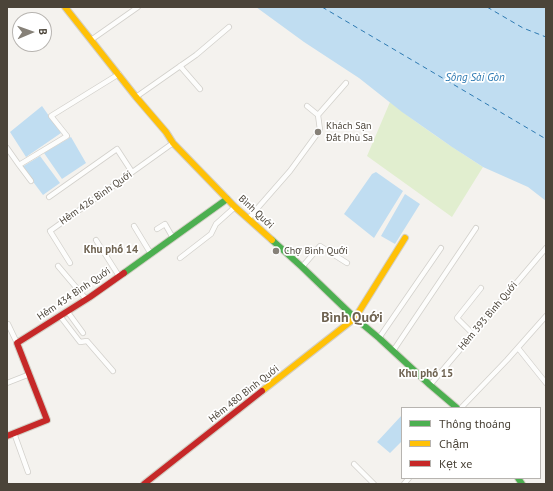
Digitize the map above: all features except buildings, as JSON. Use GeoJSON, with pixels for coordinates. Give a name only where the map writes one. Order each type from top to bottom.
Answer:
{"type":"FeatureCollection","features":[{"type":"Feature","properties":{"kind":"street","name":"Bình Quới"},"geometry":{"type":"LineString","coordinates":[[64,7],[166,132],[173,143],[227,199],[356,318],[456,407]]}},
{"type":"Feature","properties":{"kind":"street"},"geometry":{"type":"LineString","coordinates":[[91,40],[138,7]]}},
{"type":"Feature","properties":{"kind":"street"},"geometry":{"type":"LineString","coordinates":[[136,97],[200,53],[229,27]]}},
{"type":"Feature","properties":{"kind":"street"},"geometry":{"type":"LineString","coordinates":[[180,66],[200,89]]}},
{"type":"Feature","properties":{"kind":"street"},"geometry":{"type":"LineString","coordinates":[[19,165],[67,136],[52,116],[119,74]]}},
{"type":"Feature","properties":{"kind":"street"},"geometry":{"type":"LineString","coordinates":[[318,115],[346,83]]}},
{"type":"Feature","properties":{"kind":"street"},"geometry":{"type":"LineString","coordinates":[[248,219],[290,171],[320,130],[318,115],[307,106]]}},
{"type":"Feature","properties":{"kind":"street","name":"Hẻm 426 Bình Quới"},"geometry":{"type":"LineString","coordinates":[[70,263],[50,231],[173,143]]}},
{"type":"Feature","properties":{"kind":"street"},"geometry":{"type":"LineString","coordinates":[[7,148],[31,181]]}},
{"type":"Feature","properties":{"kind":"street"},"geometry":{"type":"LineString","coordinates":[[48,198],[117,149],[132,172]]}},
{"type":"Feature","properties":{"kind":"street","name":"Hẻm 434 Bình Quới"},"geometry":{"type":"LineString","coordinates":[[18,343],[86,299],[227,199]]}},
{"type":"Feature","properties":{"kind":"street"},"geometry":{"type":"LineString","coordinates":[[180,258],[211,234],[216,224],[235,207]]}},
{"type":"Feature","properties":{"kind":"street"},"geometry":{"type":"LineString","coordinates":[[157,229],[165,224],[173,238]]}},
{"type":"Feature","properties":{"kind":"street"},"geometry":{"type":"LineString","coordinates":[[134,226],[151,254]]}},
{"type":"Feature","properties":{"kind":"street"},"geometry":{"type":"LineString","coordinates":[[393,351],[476,228]]}},
{"type":"Feature","properties":{"kind":"street"},"geometry":{"type":"LineString","coordinates":[[356,318],[404,238]]}},
{"type":"Feature","properties":{"kind":"street"},"geometry":{"type":"LineString","coordinates":[[96,240],[119,276]]}},
{"type":"Feature","properties":{"kind":"street"},"geometry":{"type":"LineString","coordinates":[[302,267],[320,246],[347,264]]}},
{"type":"Feature","properties":{"kind":"street"},"geometry":{"type":"LineString","coordinates":[[379,338],[441,248]]}},
{"type":"Feature","properties":{"kind":"street","name":"Hẻm 393 Bình Quới"},"geometry":{"type":"LineString","coordinates":[[430,385],[546,248]]}},
{"type":"Feature","properties":{"kind":"street"},"geometry":{"type":"LineString","coordinates":[[58,266],[86,299]]}},
{"type":"Feature","properties":{"kind":"street"},"geometry":{"type":"LineString","coordinates":[[473,334],[457,318],[481,288]]}},
{"type":"Feature","properties":{"kind":"street"},"geometry":{"type":"LineString","coordinates":[[67,311],[83,333]]}},
{"type":"Feature","properties":{"kind":"street"},"geometry":{"type":"LineString","coordinates":[[60,316],[80,342],[87,341],[113,371]]}},
{"type":"Feature","properties":{"kind":"street"},"geometry":{"type":"LineString","coordinates":[[462,407],[546,316]]}},
{"type":"Feature","properties":{"kind":"street","name":"Hẻm 480 Bình Quới"},"geometry":{"type":"LineString","coordinates":[[144,484],[356,318]]}},
{"type":"Feature","properties":{"kind":"street"},"geometry":{"type":"LineString","coordinates":[[7,324],[18,343],[47,420],[7,436]]}},
{"type":"Feature","properties":{"kind":"street"},"geometry":{"type":"LineString","coordinates":[[518,348],[546,383]]}},
{"type":"Feature","properties":{"kind":"street"},"geometry":{"type":"LineString","coordinates":[[7,383],[30,374]]}},
{"type":"Feature","properties":{"kind":"street"},"geometry":{"type":"LineString","coordinates":[[14,433],[28,472]]}},
{"type":"Feature","properties":{"kind":"street"},"geometry":{"type":"LineString","coordinates":[[354,464],[374,484]]}},
{"type":"Feature","properties":{"kind":"green space"},"geometry":{"type":"Polygon","coordinates":[[[390,102],[424,128],[483,167],[452,217],[367,156],[390,102]]]}},
{"type":"Feature","properties":{"kind":"water","name":"Sông Sài Gòn"},"geometry":{"type":"Polygon","coordinates":[[[256,7],[546,7],[546,201],[528,187],[483,167],[452,147],[402,112],[359,78],[304,42],[256,7]]]}},
{"type":"Feature","properties":{"kind":"water"},"geometry":{"type":"Polygon","coordinates":[[[42,106],[61,133],[26,157],[10,132],[42,106]]]}},
{"type":"Feature","properties":{"kind":"water"},"geometry":{"type":"Polygon","coordinates":[[[71,137],[86,163],[62,179],[44,153],[71,137]]]}},
{"type":"Feature","properties":{"kind":"water"},"geometry":{"type":"Polygon","coordinates":[[[40,156],[60,183],[43,195],[22,167],[40,156]]]}},
{"type":"Feature","properties":{"kind":"water"},"geometry":{"type":"Polygon","coordinates":[[[376,172],[403,191],[374,238],[344,214],[372,174],[376,172]]]}},
{"type":"Feature","properties":{"kind":"water"},"geometry":{"type":"Polygon","coordinates":[[[405,194],[420,204],[395,244],[381,236],[405,194]]]}},
{"type":"Feature","properties":{"kind":"water"},"geometry":{"type":"Polygon","coordinates":[[[401,416],[401,442],[390,453],[377,442],[401,416]]]}},
{"type":"Feature","properties":{"kind":"ferry route"},"geometry":{"type":"LineString","coordinates":[[322,7],[546,139]]}},
{"type":"Feature","properties":{"kind":"ferry route"},"geometry":{"type":"LineString","coordinates":[[487,7],[523,28],[546,37]]}},
{"type":"Feature","properties":{"kind":"traffic: fast"},"geometry":{"type":"LineString","coordinates":[[124,273],[227,199]]}},
{"type":"Feature","properties":{"kind":"traffic: fast"},"geometry":{"type":"LineString","coordinates":[[272,240],[355,318],[456,407]]}},
{"type":"Feature","properties":{"kind":"traffic: fast"},"geometry":{"type":"LineString","coordinates":[[519,479],[522,484]]}},
{"type":"Feature","properties":{"kind":"traffic: slow"},"geometry":{"type":"LineString","coordinates":[[65,7],[136,97],[166,132],[173,143],[235,207],[272,240]]}},
{"type":"Feature","properties":{"kind":"traffic: slow"},"geometry":{"type":"LineString","coordinates":[[262,391],[355,318],[405,238]]}},
{"type":"Feature","properties":{"kind":"traffic: jam"},"geometry":{"type":"LineString","coordinates":[[7,436],[47,420],[17,343],[90,297],[124,273]]}},
{"type":"Feature","properties":{"kind":"traffic: jam"},"geometry":{"type":"LineString","coordinates":[[144,484],[262,391]]}},
{"type":"Feature","properties":{"kind":"place","name":"Khách Sạn Đất Phù Sa"},"geometry":{"type":"Point","coordinates":[318,132]}},
{"type":"Feature","properties":{"kind":"place","name":"Chợ Bình Quới"},"geometry":{"type":"Point","coordinates":[276,251]}},
{"type":"Feature","properties":{"kind":"district","name":"Khu phố 14"},"geometry":{"type":"Point","coordinates":[111,250]}},
{"type":"Feature","properties":{"kind":"district","name":"Bình Quới"},"geometry":{"type":"Point","coordinates":[352,318]}},
{"type":"Feature","properties":{"kind":"district","name":"Khu phố 15"},"geometry":{"type":"Point","coordinates":[426,374]}}]}
